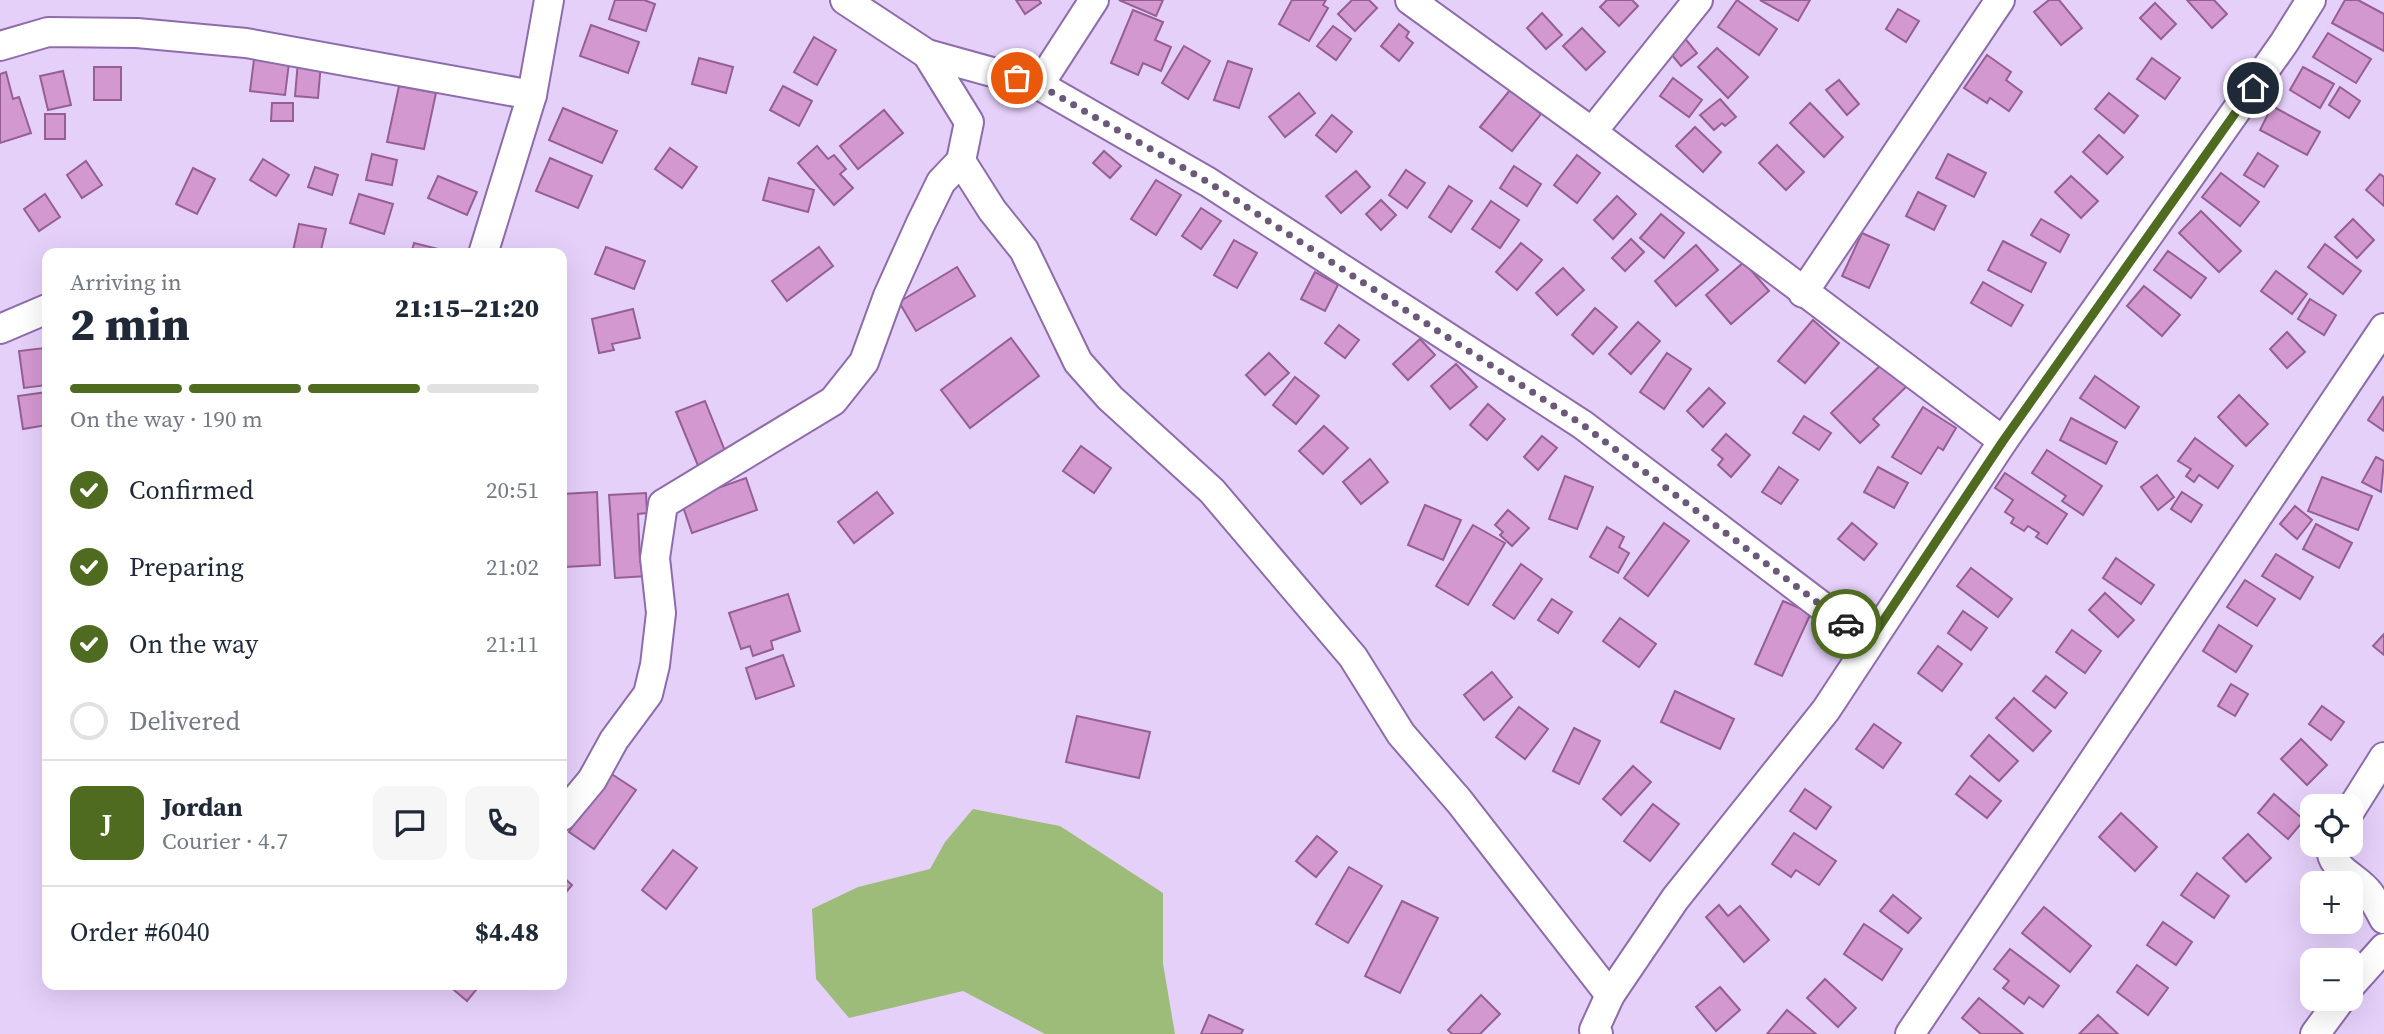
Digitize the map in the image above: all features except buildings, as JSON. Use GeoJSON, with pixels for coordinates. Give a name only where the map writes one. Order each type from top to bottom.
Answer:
{"type":"FeatureCollection","features":[{"type":"Feature","properties":{"kind":"street"},"geometry":{"type":"LineString","coordinates":[[485,248],[532,95],[549,0]]}},
{"type":"Feature","properties":{"kind":"street"},"geometry":{"type":"LineString","coordinates":[[845,0],[927,54],[1039,85],[1208,182],[1583,425],[1869,642]]}},
{"type":"Feature","properties":{"kind":"street"},"geometry":{"type":"LineString","coordinates":[[1039,85],[1094,0]]}},
{"type":"Feature","properties":{"kind":"street"},"geometry":{"type":"LineString","coordinates":[[1410,0],[1592,132],[2003,441]]}},
{"type":"Feature","properties":{"kind":"street"},"geometry":{"type":"LineString","coordinates":[[1592,132],[1699,0]]}},
{"type":"Feature","properties":{"kind":"street"},"geometry":{"type":"LineString","coordinates":[[1804,293],[2000,0]]}},
{"type":"Feature","properties":{"kind":"street"},"geometry":{"type":"LineString","coordinates":[[1594,1033],[1610,995],[1675,899],[1826,710],[2003,441],[2284,43],[2311,0]]}},
{"type":"Feature","properties":{"kind":"street"},"geometry":{"type":"LineString","coordinates":[[0,46],[48,32],[151,34],[246,43],[532,95]]}},
{"type":"Feature","properties":{"kind":"street"},"geometry":{"type":"LineString","coordinates":[[567,810],[592,780],[614,740],[648,694],[656,665],[661,613],[655,558],[663,504],[833,401],[864,362],[888,296],[941,182],[961,161],[968,122],[927,54]]}},
{"type":"Feature","properties":{"kind":"street"},"geometry":{"type":"LineString","coordinates":[[961,161],[992,210],[1024,250],[1078,362],[1110,398],[1212,491],[1353,657],[1401,734],[1459,801],[1533,900],[1610,995]]}},
{"type":"Feature","properties":{"kind":"street"},"geometry":{"type":"LineString","coordinates":[[0,329],[42,311]]}},
{"type":"Feature","properties":{"kind":"street"},"geometry":{"type":"LineString","coordinates":[[1910,1034],[2384,328]]}},
{"type":"Feature","properties":{"kind":"street"},"geometry":{"type":"LineString","coordinates":[[2361,794],[2384,757]]}},
{"type":"Feature","properties":{"kind":"street"},"geometry":{"type":"LineString","coordinates":[[2332,857],[2370,893],[2384,919]]}},
{"type":"Feature","properties":{"kind":"street"},"geometry":{"type":"LineString","coordinates":[[2363,976],[2378,964]]}},
{"type":"Feature","properties":{"kind":"street"},"geometry":{"type":"LineString","coordinates":[[2315,1034],[2332,1011]]}},
{"type":"Feature","properties":{"kind":"shaded area"},"geometry":{"type":"Polygon","coordinates":[[[973,809],[1060,826],[1163,893],[1163,964],[1175,1034],[1045,1034],[963,991],[849,1018],[816,979],[812,909],[858,887],[930,869],[945,842],[973,809]]]}},
{"type":"Feature","properties":{"kind":"way so far"},"geometry":{"type":"LineString","coordinates":[[1017,78],[1039,85],[1208,182],[1583,425],[1846,624]]}},
{"type":"Feature","properties":{"kind":"route"},"geometry":{"type":"LineString","coordinates":[[1846,624],[1869,642],[2003,441],[2253,88]]}}]}
